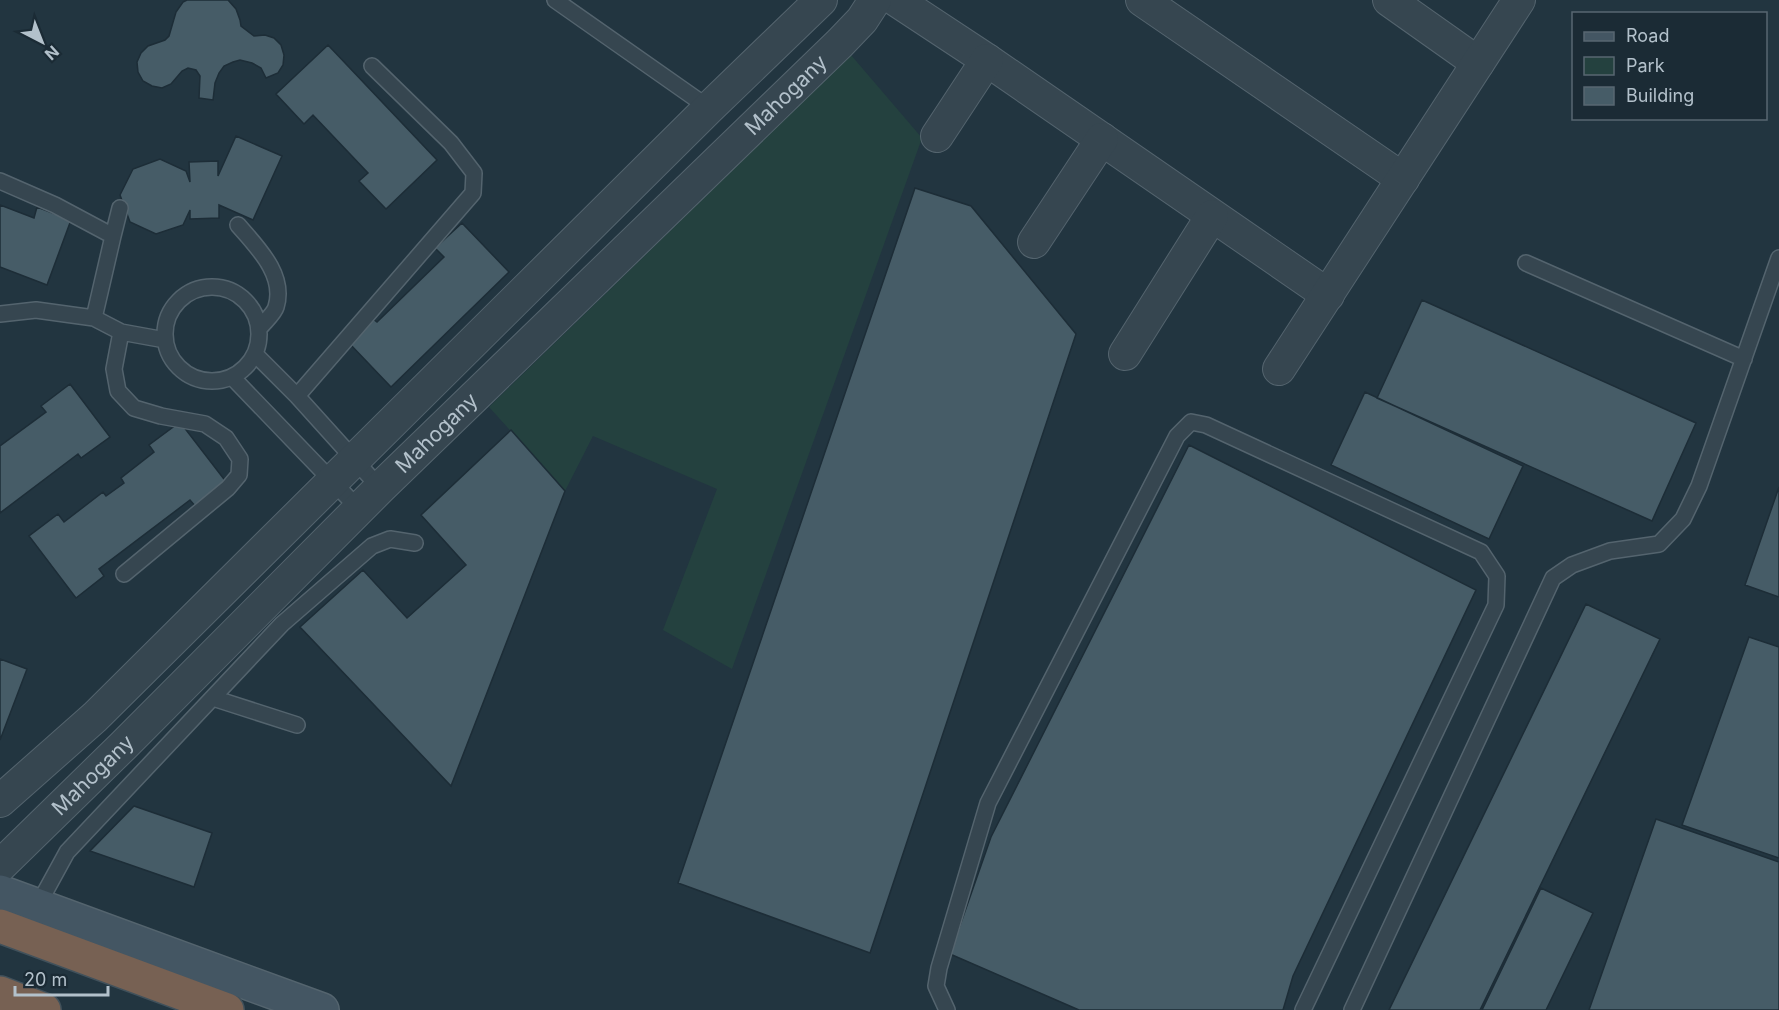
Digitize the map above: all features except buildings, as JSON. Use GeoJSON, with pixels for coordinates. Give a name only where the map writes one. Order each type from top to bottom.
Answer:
{"type":"FeatureCollection","features":[{"type":"Feature","properties":{"kind":"highway"},"geometry":{"type":"LineString","coordinates":[[0,926],[227,1010]]}},
{"type":"Feature","properties":{"kind":"highway"},"geometry":{"type":"LineString","coordinates":[[0,946],[174,1010]]}},
{"type":"Feature","properties":{"kind":"highway"},"geometry":{"type":"LineString","coordinates":[[0,993],[44,1010]]}},
{"type":"Feature","properties":{"kind":"highway"},"geometry":{"type":"LineString","coordinates":[[0,1007],[7,1010]]}},
{"type":"Feature","properties":{"kind":"main road"},"geometry":{"type":"LineString","coordinates":[[0,892],[322,1010]]}},
{"type":"Feature","properties":{"kind":"street","name":"Mahogany"},"geometry":{"type":"LineString","coordinates":[[0,801],[78,733],[821,0]]}},
{"type":"Feature","properties":{"kind":"street","name":"Mahogany"},"geometry":{"type":"LineString","coordinates":[[0,866],[107,763],[369,499],[862,20],[875,0]]}},
{"type":"Feature","properties":{"kind":"street"},"geometry":{"type":"LineString","coordinates":[[896,0],[1329,295]]}},
{"type":"Feature","properties":{"kind":"street"},"geometry":{"type":"LineString","coordinates":[[1142,0],[1403,179]]}},
{"type":"Feature","properties":{"kind":"street"},"geometry":{"type":"LineString","coordinates":[[1389,0],[1478,63]]}},
{"type":"Feature","properties":{"kind":"street"},"geometry":{"type":"LineString","coordinates":[[1279,369],[1519,0]]}},
{"type":"Feature","properties":{"kind":"street"},"geometry":{"type":"LineString","coordinates":[[759,60],[789,91]]}},
{"type":"Feature","properties":{"kind":"street"},"geometry":{"type":"LineString","coordinates":[[937,136],[987,60]]}},
{"type":"Feature","properties":{"kind":"street"},"geometry":{"type":"LineString","coordinates":[[1034,242],[1102,139]]}},
{"type":"Feature","properties":{"kind":"street"},"geometry":{"type":"LineString","coordinates":[[1125,354],[1212,216]]}},
{"type":"Feature","properties":{"kind":"street"},"geometry":{"type":"LineString","coordinates":[[78,733],[107,763]]}},
{"type":"Feature","properties":{"kind":"lane"},"geometry":{"type":"LineString","coordinates":[[555,0],[709,108]]}},
{"type":"Feature","properties":{"kind":"lane"},"geometry":{"type":"LineString","coordinates":[[297,396],[473,194],[474,173],[451,143],[372,66]]}},
{"type":"Feature","properties":{"kind":"lane"},"geometry":{"type":"LineString","coordinates":[[0,181],[55,205],[113,236]]}},
{"type":"Feature","properties":{"kind":"lane"},"geometry":{"type":"LineString","coordinates":[[94,318],[120,208]]}},
{"type":"Feature","properties":{"kind":"lane"},"geometry":{"type":"LineString","coordinates":[[238,225],[265,257],[278,285],[276,308],[259,329]]}},
{"type":"Feature","properties":{"kind":"lane"},"geometry":{"type":"LineString","coordinates":[[1352,1010],[1553,578],[1572,565],[1610,551],[1659,544],[1683,519],[1699,486],[1779,258]]}},
{"type":"Feature","properties":{"kind":"lane"},"geometry":{"type":"LineString","coordinates":[[1526,263],[1744,359]]}},
{"type":"Feature","properties":{"kind":"lane"},"geometry":{"type":"LineString","coordinates":[[206,288],[221,288],[235,293],[247,302],[255,314],[259,329],[255,354],[244,369],[232,377],[218,381],[203,381],[189,376],[177,367],[165,340],[166,326],[171,311],[180,300],[192,292],[206,288]]}},
{"type":"Feature","properties":{"kind":"lane"},"geometry":{"type":"LineString","coordinates":[[0,314],[36,310],[94,318],[121,332],[165,340]]}},
{"type":"Feature","properties":{"kind":"lane"},"geometry":{"type":"LineString","coordinates":[[121,332],[114,369],[118,391],[134,408],[161,416],[205,424],[226,438],[240,459],[239,475],[228,488],[124,574]]}},
{"type":"Feature","properties":{"kind":"lane"},"geometry":{"type":"LineString","coordinates":[[255,354],[297,396],[343,470],[369,499]]}},
{"type":"Feature","properties":{"kind":"lane"},"geometry":{"type":"LineString","coordinates":[[232,377],[343,470],[369,499]]}},
{"type":"Feature","properties":{"kind":"lane"},"geometry":{"type":"LineString","coordinates":[[947,1010],[936,986],[939,968],[988,803],[1177,436],[1191,422],[1206,425],[1481,552],[1497,576],[1496,605],[1303,1010]]}},
{"type":"Feature","properties":{"kind":"lane"},"geometry":{"type":"LineString","coordinates":[[38,905],[67,852],[282,624],[372,546],[390,538],[415,543]]}},
{"type":"Feature","properties":{"kind":"lane"},"geometry":{"type":"LineString","coordinates":[[213,698],[297,725]]}},
{"type":"Feature","properties":{"kind":"green space"},"geometry":{"type":"Polygon","coordinates":[[[851,55],[922,138],[732,669],[663,630],[717,489],[593,436],[565,491],[489,407],[851,55]]]}}]}
